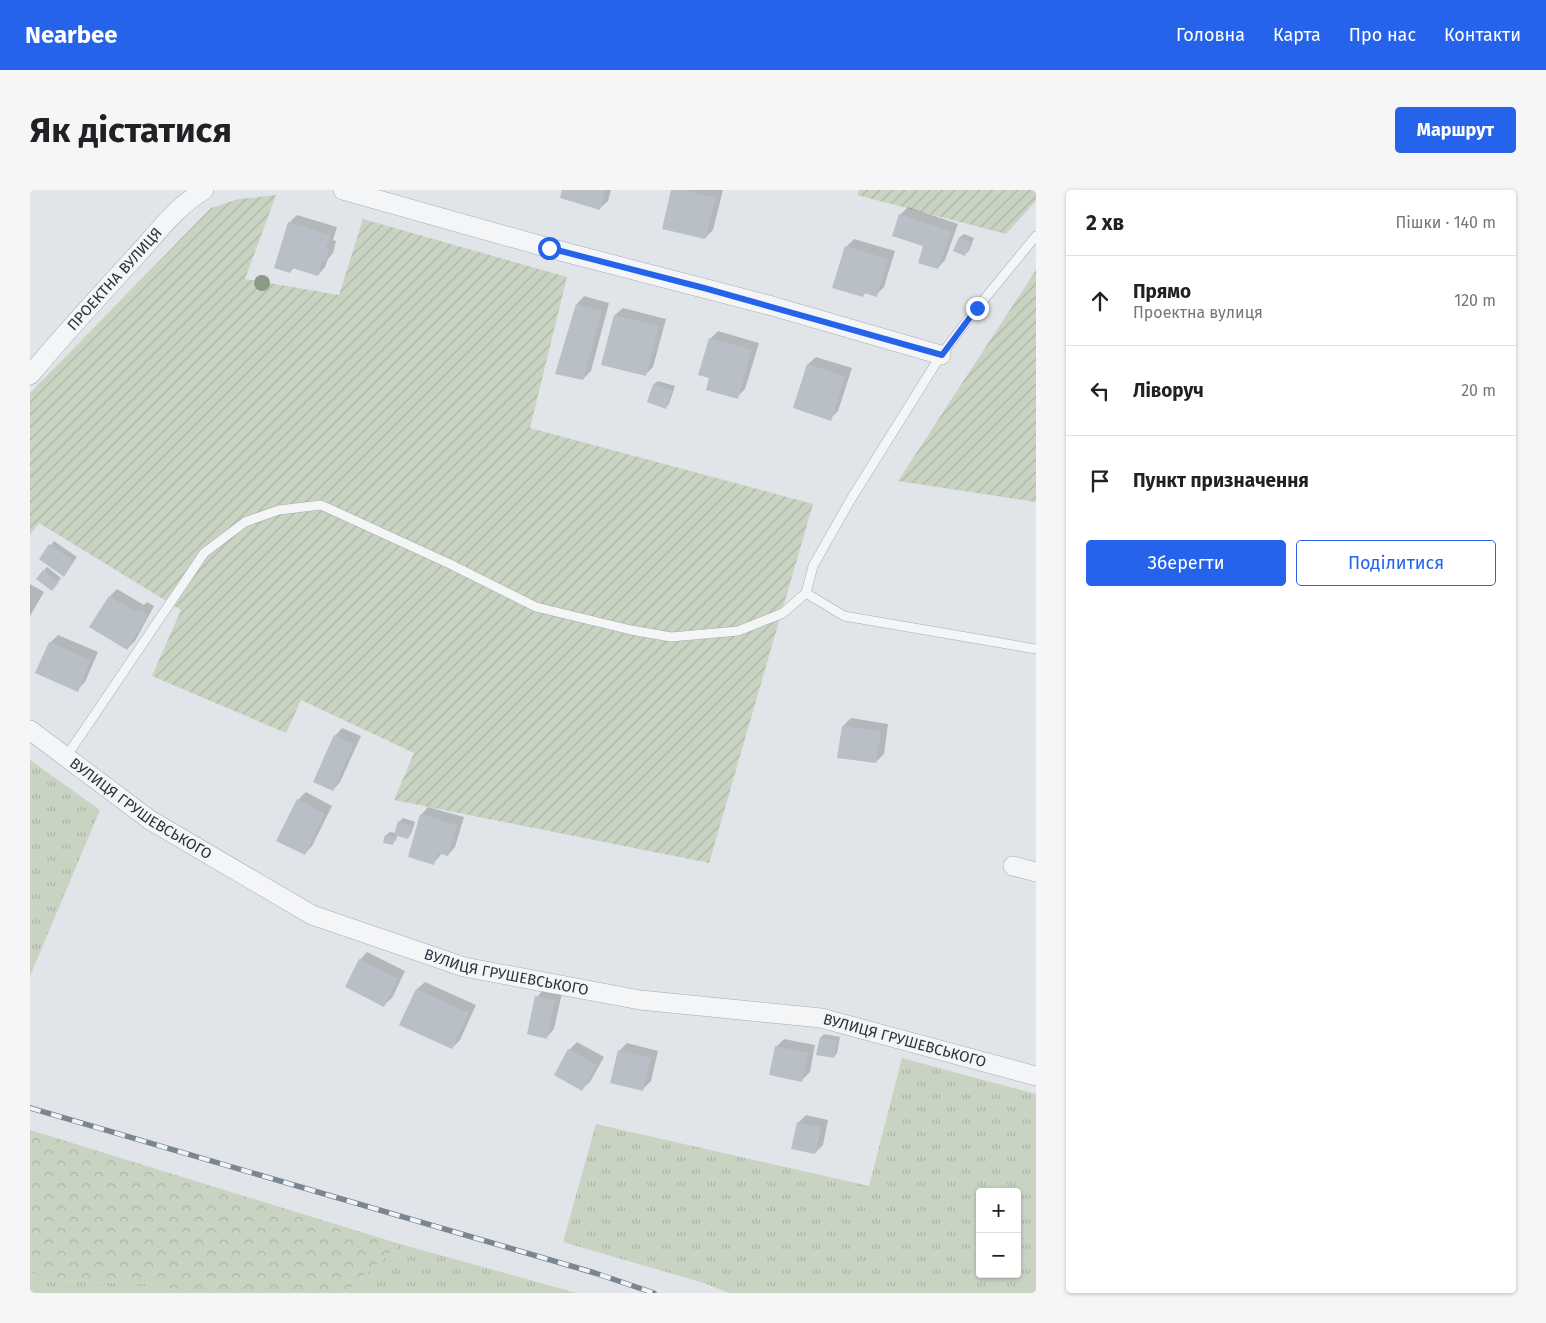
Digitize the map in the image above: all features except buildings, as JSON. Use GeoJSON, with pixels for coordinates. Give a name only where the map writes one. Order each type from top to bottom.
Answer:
{"type":"FeatureCollection","features":[{"type":"Feature","properties":{"kind":"street","name":"ПРОЕКТНА ВУЛИЦЯ"},"geometry":{"type":"LineString","coordinates":[[30,375],[167,222],[192,197],[204,190]]}},
{"type":"Feature","properties":{"kind":"street"},"geometry":{"type":"LineString","coordinates":[[343,190],[549,248],[764,304],[942,355]]}},
{"type":"Feature","properties":{"kind":"street","name":"ВУЛИЦЯ ГРУШЕВСЬКОГО"},"geometry":{"type":"LineString","coordinates":[[30,730],[150,820],[312,915],[464,967],[640,1000],[821,1018],[1036,1076]]}},
{"type":"Feature","properties":{"kind":"street"},"geometry":{"type":"LineString","coordinates":[[1013,866],[1036,872]]}},
{"type":"Feature","properties":{"kind":"lane"},"geometry":{"type":"LineString","coordinates":[[66,757],[204,552],[246,522],[278,510],[321,505],[450,564],[536,607],[630,630],[671,637],[738,631],[782,613],[806,593],[814,566],[851,499],[942,355],[977,308],[1036,236]]}},
{"type":"Feature","properties":{"kind":"lane"},"geometry":{"type":"LineString","coordinates":[[806,593],[844,616],[1036,649]]}},
{"type":"Feature","properties":{"kind":"green space"},"geometry":{"type":"Polygon","coordinates":[[[859,190],[1036,190],[1036,201],[1006,234],[857,195],[859,190]]]}},
{"type":"Feature","properties":{"kind":"green space"},"geometry":{"type":"Polygon","coordinates":[[[276,195],[245,279],[339,295],[363,219],[567,277],[530,428],[813,504],[709,863],[394,800],[414,753],[301,700],[286,733],[152,676],[181,610],[39,523],[30,535],[30,393],[211,208],[239,199],[276,195]]]}},
{"type":"Feature","properties":{"kind":"green space"},"geometry":{"type":"Polygon","coordinates":[[[1036,270],[1036,502],[898,481],[1036,270]]]}},
{"type":"Feature","properties":{"kind":"green space"},"geometry":{"type":"Polygon","coordinates":[[[30,760],[100,810],[30,976],[30,760]]]}},
{"type":"Feature","properties":{"kind":"green space"},"geometry":{"type":"Polygon","coordinates":[[[902,1058],[1036,1094],[1036,1293],[729,1293],[704,1283],[563,1242],[596,1124],[869,1186],[902,1058]]]}},
{"type":"Feature","properties":{"kind":"green space"},"geometry":{"type":"Polygon","coordinates":[[[30,1130],[400,1244],[345,1293],[187,1293],[153,1284],[51,1281],[30,1270],[30,1130]]]}},
{"type":"Feature","properties":{"kind":"green space"},"geometry":{"type":"Polygon","coordinates":[[[400,1244],[577,1293],[345,1293],[400,1244]]]}},
{"type":"Feature","properties":{"kind":"green space"},"geometry":{"type":"Polygon","coordinates":[[[30,1270],[51,1281],[153,1284],[187,1293],[30,1293],[30,1270]]]}},
{"type":"Feature","properties":{"kind":"railway"},"geometry":{"type":"LineString","coordinates":[[30,1108],[595,1273],[654,1293]]}},
{"type":"Feature","properties":{"kind":"route"},"geometry":{"type":"LineString","coordinates":[[549,248],[772,306],[942,355],[977,308]]}}]}
